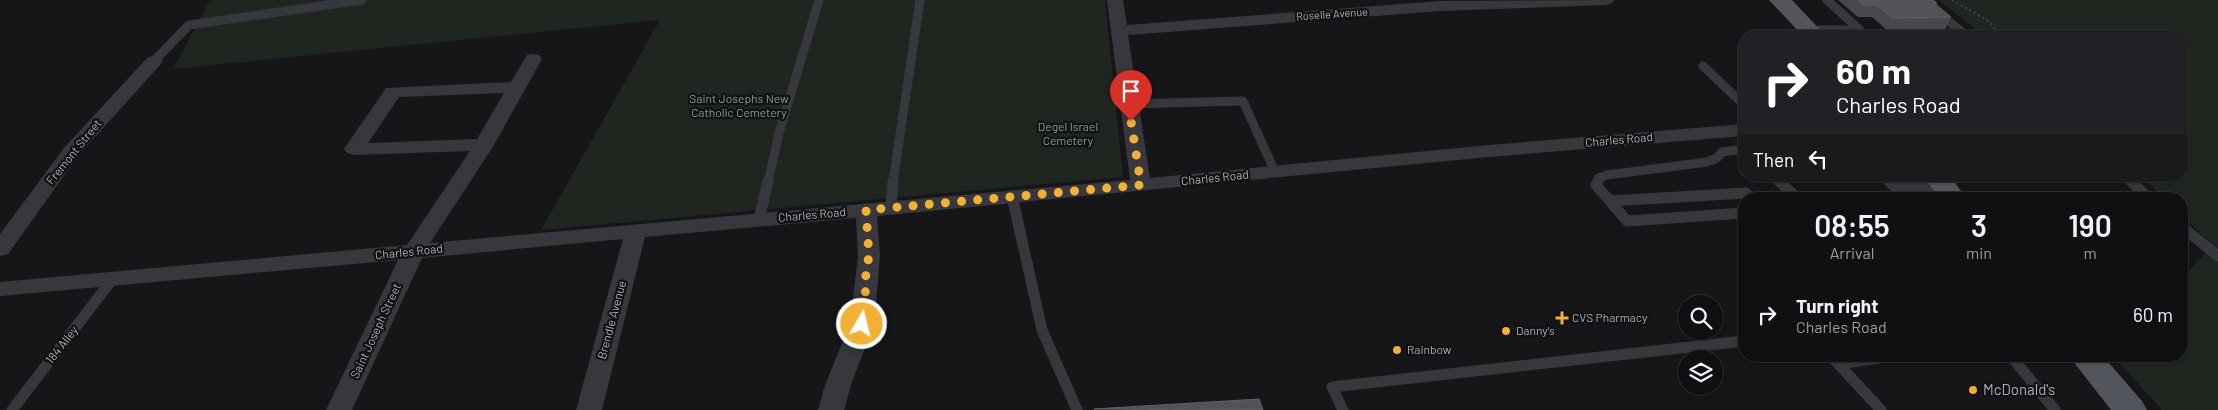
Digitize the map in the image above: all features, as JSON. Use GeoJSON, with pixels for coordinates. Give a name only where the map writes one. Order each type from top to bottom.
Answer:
{"type":"FeatureCollection","features":[{"type":"Feature","properties":{"kind":"main road"},"geometry":{"type":"LineString","coordinates":[[1780,0],[1809,30]]}},
{"type":"Feature","properties":{"kind":"main road"},"geometry":{"type":"LineString","coordinates":[[2090,362],[2130,410]]}},
{"type":"Feature","properties":{"kind":"street"},"geometry":{"type":"LineString","coordinates":[[1115,0],[1128,104],[1141,185]]}},
{"type":"Feature","properties":{"kind":"street","name":"Roselle Avenue"},"geometry":{"type":"LineString","coordinates":[[1119,32],[1140,28],[1438,3],[1606,0]]}},
{"type":"Feature","properties":{"kind":"street","name":"Saint Joseph Street"},"geometry":{"type":"LineString","coordinates":[[339,410],[413,252],[484,145],[533,58]]}},
{"type":"Feature","properties":{"kind":"street","name":"Fremont Street"},"geometry":{"type":"LineString","coordinates":[[0,249],[71,152],[154,61]]}},
{"type":"Feature","properties":{"kind":"street"},"geometry":{"type":"LineString","coordinates":[[484,145],[354,149],[393,92],[517,87]]}},
{"type":"Feature","properties":{"kind":"street","name":"Charles Road"},"geometry":{"type":"LineString","coordinates":[[0,290],[1141,185],[1489,151],[1738,136]]}},
{"type":"Feature","properties":{"kind":"street"},"geometry":{"type":"LineString","coordinates":[[832,410],[838,385],[862,324],[865,306],[866,270],[869,256],[866,210]]}},
{"type":"Feature","properties":{"kind":"street","name":"Brendle Avenue"},"geometry":{"type":"LineString","coordinates":[[589,410],[636,230]]}},
{"type":"Feature","properties":{"kind":"lane"},"geometry":{"type":"LineString","coordinates":[[154,61],[189,25],[362,0]]}},
{"type":"Feature","properties":{"kind":"lane"},"geometry":{"type":"LineString","coordinates":[[758,220],[779,133],[819,0]]}},
{"type":"Feature","properties":{"kind":"lane"},"geometry":{"type":"LineString","coordinates":[[891,207],[892,182],[920,0]]}},
{"type":"Feature","properties":{"kind":"lane"},"geometry":{"type":"LineString","coordinates":[[1827,0],[1860,30]]}},
{"type":"Feature","properties":{"kind":"lane"},"geometry":{"type":"LineString","coordinates":[[1922,0],[1960,30]]}},
{"type":"Feature","properties":{"kind":"lane"},"geometry":{"type":"LineString","coordinates":[[1703,66],[1738,99]]}},
{"type":"Feature","properties":{"kind":"lane"},"geometry":{"type":"LineString","coordinates":[[1128,104],[1243,101],[1264,152],[1275,172]]}},
{"type":"Feature","properties":{"kind":"lane"},"geometry":{"type":"LineString","coordinates":[[1738,140],[1717,158],[1707,162],[1607,174],[1599,178],[1596,185],[1627,221],[1738,213]]}},
{"type":"Feature","properties":{"kind":"lane"},"geometry":{"type":"LineString","coordinates":[[1780,182],[1791,192]]}},
{"type":"Feature","properties":{"kind":"lane"},"geometry":{"type":"LineString","coordinates":[[2132,182],[2142,192]]}},
{"type":"Feature","properties":{"kind":"lane"},"geometry":{"type":"LineString","coordinates":[[1911,192],[1945,187]]}},
{"type":"Feature","properties":{"kind":"lane"},"geometry":{"type":"LineString","coordinates":[[1610,201],[1738,193]]}},
{"type":"Feature","properties":{"kind":"lane"},"geometry":{"type":"LineString","coordinates":[[1012,196],[1042,330],[1077,410]]}},
{"type":"Feature","properties":{"kind":"lane"},"geometry":{"type":"LineString","coordinates":[[2188,232],[2218,256]]}},
{"type":"Feature","properties":{"kind":"lane","name":"184 Alley"},"geometry":{"type":"LineString","coordinates":[[12,410],[111,281]]}},
{"type":"Feature","properties":{"kind":"lane"},"geometry":{"type":"LineString","coordinates":[[1343,410],[1332,387],[1738,342]]}},
{"type":"Feature","properties":{"kind":"lane"},"geometry":{"type":"LineString","coordinates":[[1837,362],[1881,410]]}},
{"type":"Feature","properties":{"kind":"lane"},"geometry":{"type":"LineString","coordinates":[[2016,362],[2055,410]]}},
{"type":"Feature","properties":{"kind":"path"},"geometry":{"type":"LineString","coordinates":[[1952,0],[1998,30]]}},
{"type":"Feature","properties":{"kind":"green space","name":"Saint Josephs New Catholic Cemetery"},"geometry":{"type":"Polygon","coordinates":[[[214,0],[1105,0],[1123,177],[541,230],[660,20],[173,69],[209,2],[214,0]]]}},
{"type":"Feature","properties":{"kind":"green space"},"geometry":{"type":"Polygon","coordinates":[[[1938,0],[2218,0],[2218,410],[2162,410],[2118,362],[2188,362],[2188,272],[2213,245],[2188,221],[2188,192],[2158,192],[2147,182],[2188,182],[2188,30],[1977,30],[1938,0]]]}},
{"type":"Feature","properties":{"kind":"building"},"geometry":{"type":"Polygon","coordinates":[[[1857,0],[1933,0],[1951,17],[1892,18],[1877,5],[1863,5],[1857,0]]]}},
{"type":"Feature","properties":{"kind":"building"},"geometry":{"type":"Polygon","coordinates":[[[1259,399],[1263,410],[1094,409],[1259,399]]]}},
{"type":"Feature","properties":{"kind":"place","name":"CVS Pharmacy"},"geometry":{"type":"Point","coordinates":[1562,318]}},
{"type":"Feature","properties":{"kind":"place","name":"Danny's"},"geometry":{"type":"Point","coordinates":[1506,331]}},
{"type":"Feature","properties":{"kind":"place","name":"Rainbow"},"geometry":{"type":"Point","coordinates":[1397,350]}},
{"type":"Feature","properties":{"kind":"place","name":"McDonald's"},"geometry":{"type":"Point","coordinates":[1973,390]}},
{"type":"Feature","properties":{"kind":"route"},"geometry":{"type":"LineString","coordinates":[[862,324],[865,306],[866,270],[869,256],[866,210],[1141,185],[1131,121]]}},
{"type":"Feature","properties":{"kind":"park label","name":"Degel Israel Cemetery"},"geometry":{"type":"Point","coordinates":[1068,134]}}]}
